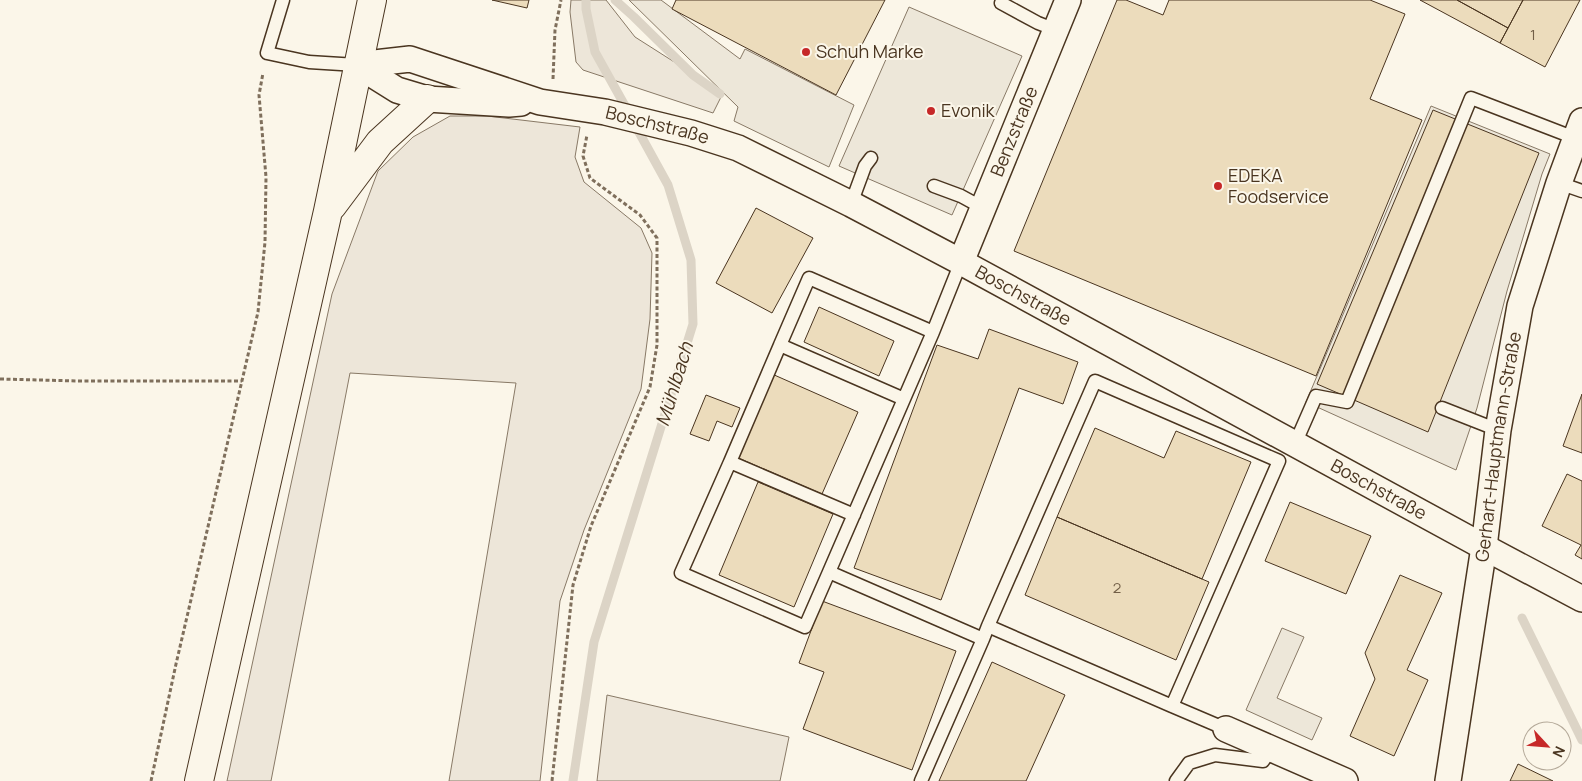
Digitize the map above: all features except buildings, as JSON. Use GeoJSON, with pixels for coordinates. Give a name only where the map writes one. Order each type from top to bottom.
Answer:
{"type":"FeatureCollection","features":[{"type":"Feature","properties":{"kind":"main road"},"geometry":{"type":"LineString","coordinates":[[199,781],[328,211],[372,0]]}},
{"type":"Feature","properties":{"kind":"main road"},"geometry":{"type":"LineString","coordinates":[[328,211],[380,142],[427,99]]}},
{"type":"Feature","properties":{"kind":"street","name":"Benzstraße"},"geometry":{"type":"LineString","coordinates":[[961,262],[1068,0]]}},
{"type":"Feature","properties":{"kind":"street","name":"Boschstraße"},"geometry":{"type":"LineString","coordinates":[[357,65],[410,59],[547,103],[598,111],[691,133],[738,148],[851,204],[961,262],[1582,599]]}},
{"type":"Feature","properties":{"kind":"street","name":"Boschstraße"},"geometry":{"type":"LineString","coordinates":[[357,65],[397,90],[427,99],[509,104],[547,103]]}},
{"type":"Feature","properties":{"kind":"street","name":"Gerhart-Hauptmann-Straße"},"geometry":{"type":"LineString","coordinates":[[1448,781],[1484,547],[1498,430],[1520,306],[1571,187],[1579,130]]}},
{"type":"Feature","properties":{"kind":"street"},"geometry":{"type":"LineString","coordinates":[[1226,729],[1345,781]]}},
{"type":"Feature","properties":{"kind":"lane"},"geometry":{"type":"LineString","coordinates":[[283,0],[267,53],[309,62],[357,65]]}},
{"type":"Feature","properties":{"kind":"lane"},"geometry":{"type":"LineString","coordinates":[[1001,2],[1038,23],[1056,30]]}},
{"type":"Feature","properties":{"kind":"lane"},"geometry":{"type":"LineString","coordinates":[[1295,444],[1316,396],[1347,402],[1471,98],[1579,130]]}},
{"type":"Feature","properties":{"kind":"lane"},"geometry":{"type":"LineString","coordinates":[[851,204],[865,166],[871,158]]}},
{"type":"Feature","properties":{"kind":"lane"},"geometry":{"type":"LineString","coordinates":[[934,186],[961,196],[983,208]]}},
{"type":"Feature","properties":{"kind":"lane"},"geometry":{"type":"LineString","coordinates":[[933,332],[809,278],[681,573],[805,627],[933,332],[961,262]]}},
{"type":"Feature","properties":{"kind":"lane"},"geometry":{"type":"LineString","coordinates":[[780,344],[904,399]]}},
{"type":"Feature","properties":{"kind":"lane"},"geometry":{"type":"LineString","coordinates":[[921,781],[1095,381],[1279,461],[1172,706]]}},
{"type":"Feature","properties":{"kind":"lane"},"geometry":{"type":"LineString","coordinates":[[1442,408],[1498,430]]}},
{"type":"Feature","properties":{"kind":"lane"},"geometry":{"type":"LineString","coordinates":[[730,462],[854,515]]}},
{"type":"Feature","properties":{"kind":"lane"},"geometry":{"type":"LineString","coordinates":[[829,572],[982,639]]}},
{"type":"Feature","properties":{"kind":"lane"},"geometry":{"type":"LineString","coordinates":[[988,626],[1226,729]]}},
{"type":"Feature","properties":{"kind":"lane"},"geometry":{"type":"LineString","coordinates":[[1176,781],[1189,763],[1215,755],[1263,761],[1272,748]]}},
{"type":"Feature","properties":{"kind":"path"},"geometry":{"type":"LineString","coordinates":[[547,103],[555,30],[561,0]]}},
{"type":"Feature","properties":{"kind":"path"},"geometry":{"type":"LineString","coordinates":[[151,781],[258,312],[265,242],[266,177],[259,94],[267,53]]}},
{"type":"Feature","properties":{"kind":"path"},"geometry":{"type":"LineString","coordinates":[[552,781],[573,585],[591,526],[650,387],[657,345],[657,238],[640,215],[590,178],[583,156],[598,111]]}},
{"type":"Feature","properties":{"kind":"path"},"geometry":{"type":"LineString","coordinates":[[0,379],[242,381]]}},
{"type":"Feature","properties":{"kind":"shaded area"},"geometry":{"type":"Polygon","coordinates":[[[571,0],[606,0],[635,37],[723,93],[713,113],[583,70],[576,62],[570,12],[571,0]]]}},
{"type":"Feature","properties":{"kind":"shaded area"},"geometry":{"type":"Polygon","coordinates":[[[629,0],[661,0],[740,59],[745,49],[854,105],[829,167],[734,121],[738,107],[629,0]]]}},
{"type":"Feature","properties":{"kind":"shaded area","name":"Evonik"},"geometry":{"type":"Polygon","coordinates":[[[909,7],[1022,56],[952,215],[839,166],[909,7]]]}},
{"type":"Feature","properties":{"kind":"shaded area"},"geometry":{"type":"Polygon","coordinates":[[[1431,106],[1550,154],[1542,174],[1507,291],[1477,408],[1456,470],[1306,402],[1431,106]]]}},
{"type":"Feature","properties":{"kind":"shaded area"},"geometry":{"type":"Polygon","coordinates":[[[450,116],[487,116],[580,127],[575,157],[584,182],[641,228],[652,253],[650,319],[641,389],[584,530],[560,601],[540,781],[449,781],[516,383],[350,373],[271,781],[227,781],[332,294],[378,171],[413,137],[450,116]]]}},
{"type":"Feature","properties":{"kind":"shaded area"},"geometry":{"type":"Polygon","coordinates":[[[1282,628],[1304,637],[1277,698],[1322,718],[1312,740],[1246,710],[1282,628]]]}},
{"type":"Feature","properties":{"kind":"shaded area"},"geometry":{"type":"Polygon","coordinates":[[[607,695],[789,737],[780,781],[597,781],[607,695]]]}},
{"type":"Feature","properties":{"kind":"waterway","name":"Mühlbach"},"geometry":{"type":"LineString","coordinates":[[586,0],[586,9],[595,52],[629,113]]}},
{"type":"Feature","properties":{"kind":"waterway","name":"Mühlbach"},"geometry":{"type":"LineString","coordinates":[[615,0],[693,75],[720,94]]}},
{"type":"Feature","properties":{"kind":"waterway","name":"Mühlbach"},"geometry":{"type":"LineString","coordinates":[[573,781],[594,642],[693,324],[691,260],[668,185],[635,125]]}},
{"type":"Feature","properties":{"kind":"waterway","name":"Mühlbach"},"geometry":{"type":"LineString","coordinates":[[1522,618],[1582,740]]}},
{"type":"Feature","properties":{"kind":"place","name":"Schuh Marke"},"geometry":{"type":"Point","coordinates":[806,52]}},
{"type":"Feature","properties":{"kind":"place","name":"Evonik"},"geometry":{"type":"Point","coordinates":[931,111]}},
{"type":"Feature","properties":{"kind":"place","name":"EDEKA Foodservice"},"geometry":{"type":"Point","coordinates":[1218,186]}}]}
